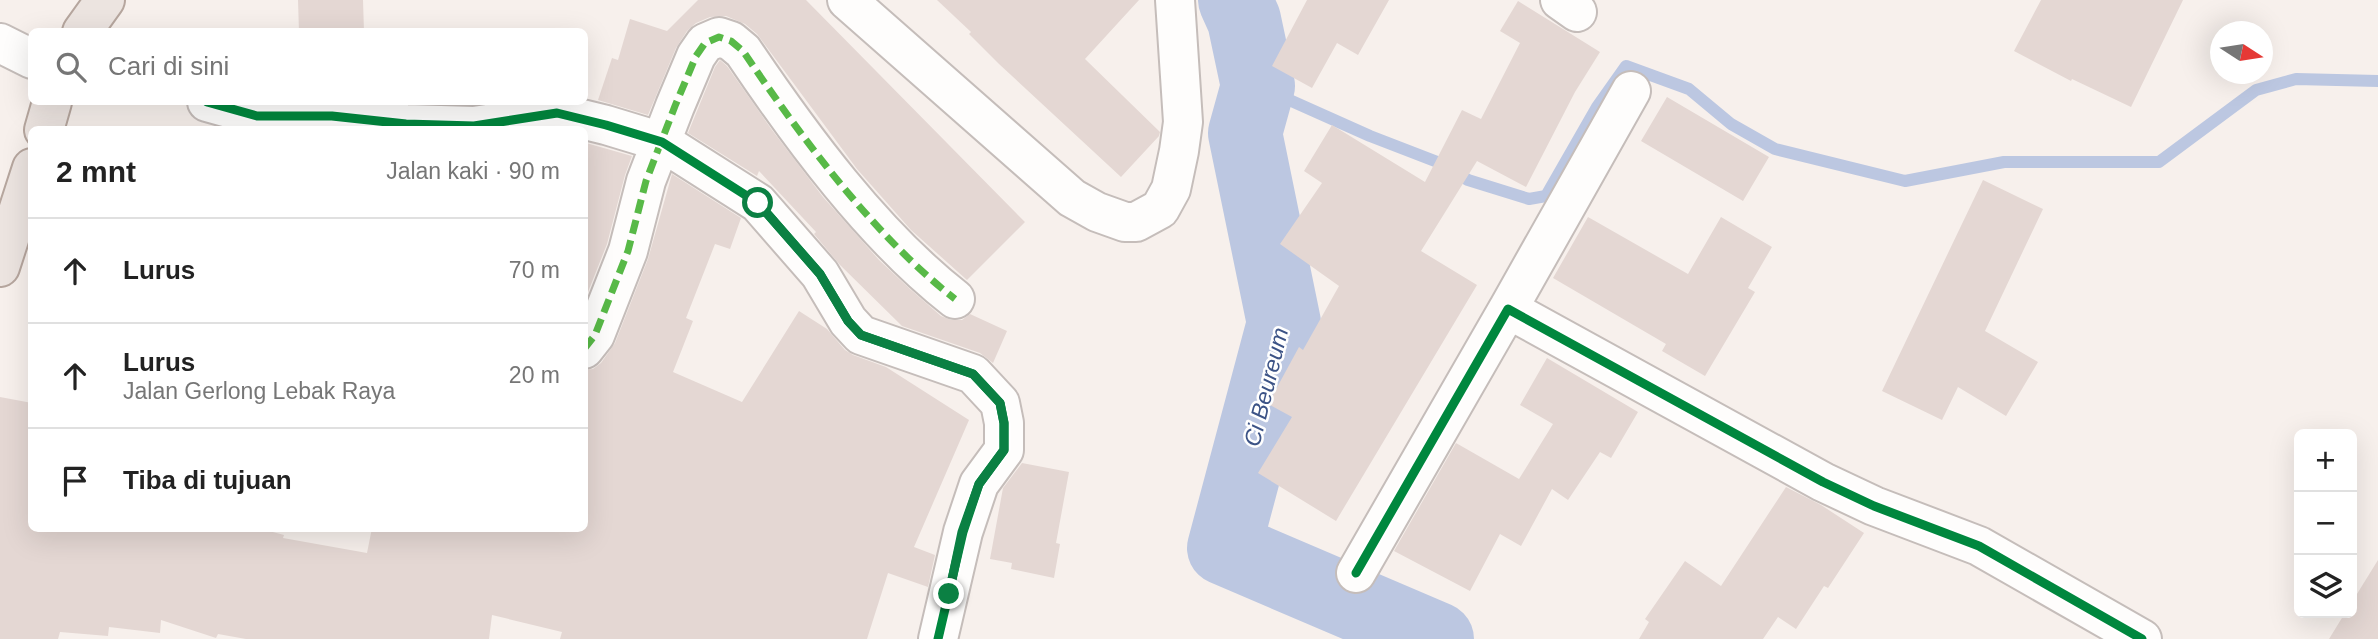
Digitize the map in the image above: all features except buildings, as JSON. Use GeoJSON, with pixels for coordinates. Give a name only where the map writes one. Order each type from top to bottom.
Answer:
{"type":"FeatureCollection","features":[{"type":"Feature","properties":{"kind":"main road"},"geometry":{"type":"LineString","coordinates":[[85,28],[105,0]]}},
{"type":"Feature","properties":{"kind":"main road"},"geometry":{"type":"LineString","coordinates":[[45,126],[51,105]]}},
{"type":"Feature","properties":{"kind":"main road"},"geometry":{"type":"LineString","coordinates":[[0,267],[28,180]]}},
{"type":"Feature","properties":{"kind":"street"},"geometry":{"type":"LineString","coordinates":[[847,0],[1072,198],[1097,212],[1125,222],[1136,222],[1160,209],[1171,189],[1176,164],[1183,122],[1175,0]]}},
{"type":"Feature","properties":{"kind":"street"},"geometry":{"type":"LineString","coordinates":[[588,344],[595,335],[628,251],[646,181],[696,56],[705,43],[719,37],[731,41],[743,51],[810,145],[902,253],[955,299]]}},
{"type":"Feature","properties":{"kind":"street"},"geometry":{"type":"LineString","coordinates":[[0,43],[28,58]]}},
{"type":"Feature","properties":{"kind":"street"},"geometry":{"type":"LineString","coordinates":[[1356,573],[1631,91]]}},
{"type":"Feature","properties":{"kind":"street"},"geometry":{"type":"LineString","coordinates":[[218,105],[257,116],[332,116],[406,124],[474,126],[557,113],[662,142],[758,203],[820,274],[848,321],[861,335],[973,374],[1000,403],[1004,423],[1004,450],[979,484],[962,532],[938,639]]}},
{"type":"Feature","properties":{"kind":"street"},"geometry":{"type":"LineString","coordinates":[[1508,309],[1823,482],[1874,506],[1979,546],[2142,639]]}},
{"type":"Feature","properties":{"kind":"waterway","name":"Ci Beureum"},"geometry":{"type":"LineString","coordinates":[[1235,0],[1244,20],[1258,86],[1245,133],[1284,323],[1224,548],[1437,639]]}},
{"type":"Feature","properties":{"kind":"waterway"},"geometry":{"type":"LineString","coordinates":[[1258,86],[1370,136],[1440,163],[1468,180],[1529,199],[1546,196],[1597,107],[1626,66],[1689,89],[1731,124],[1775,149],[1905,181],[2004,162],[2159,162],[2256,90],[2296,79],[2378,81]]}},
{"type":"Feature","properties":{"kind":"marked path"},"geometry":{"type":"LineString","coordinates":[[588,344],[595,335],[628,251],[646,181],[696,56],[705,43],[719,37],[731,41],[743,51],[789,117],[867,215],[895,245],[955,299]]}},
{"type":"Feature","properties":{"kind":"cycle path"},"geometry":{"type":"LineString","coordinates":[[218,105],[257,116],[332,116],[406,124],[474,126]]}},
{"type":"Feature","properties":{"kind":"cycle path"},"geometry":{"type":"LineString","coordinates":[[474,126],[557,113],[662,142],[758,203],[820,274],[848,321],[861,335],[973,374],[1000,403],[1004,423],[1004,450],[979,484],[963,532],[938,639]]}},
{"type":"Feature","properties":{"kind":"cycle path"},"geometry":{"type":"LineString","coordinates":[[1356,573],[1508,309],[1823,482],[1874,506],[1979,546],[2142,639]]}},
{"type":"Feature","properties":{"kind":"route"},"geometry":{"type":"LineString","coordinates":[[758,203],[820,274],[848,321],[861,335],[973,374],[1000,403],[1004,423],[1004,450],[979,484],[962,532],[949,594]]}}]}
